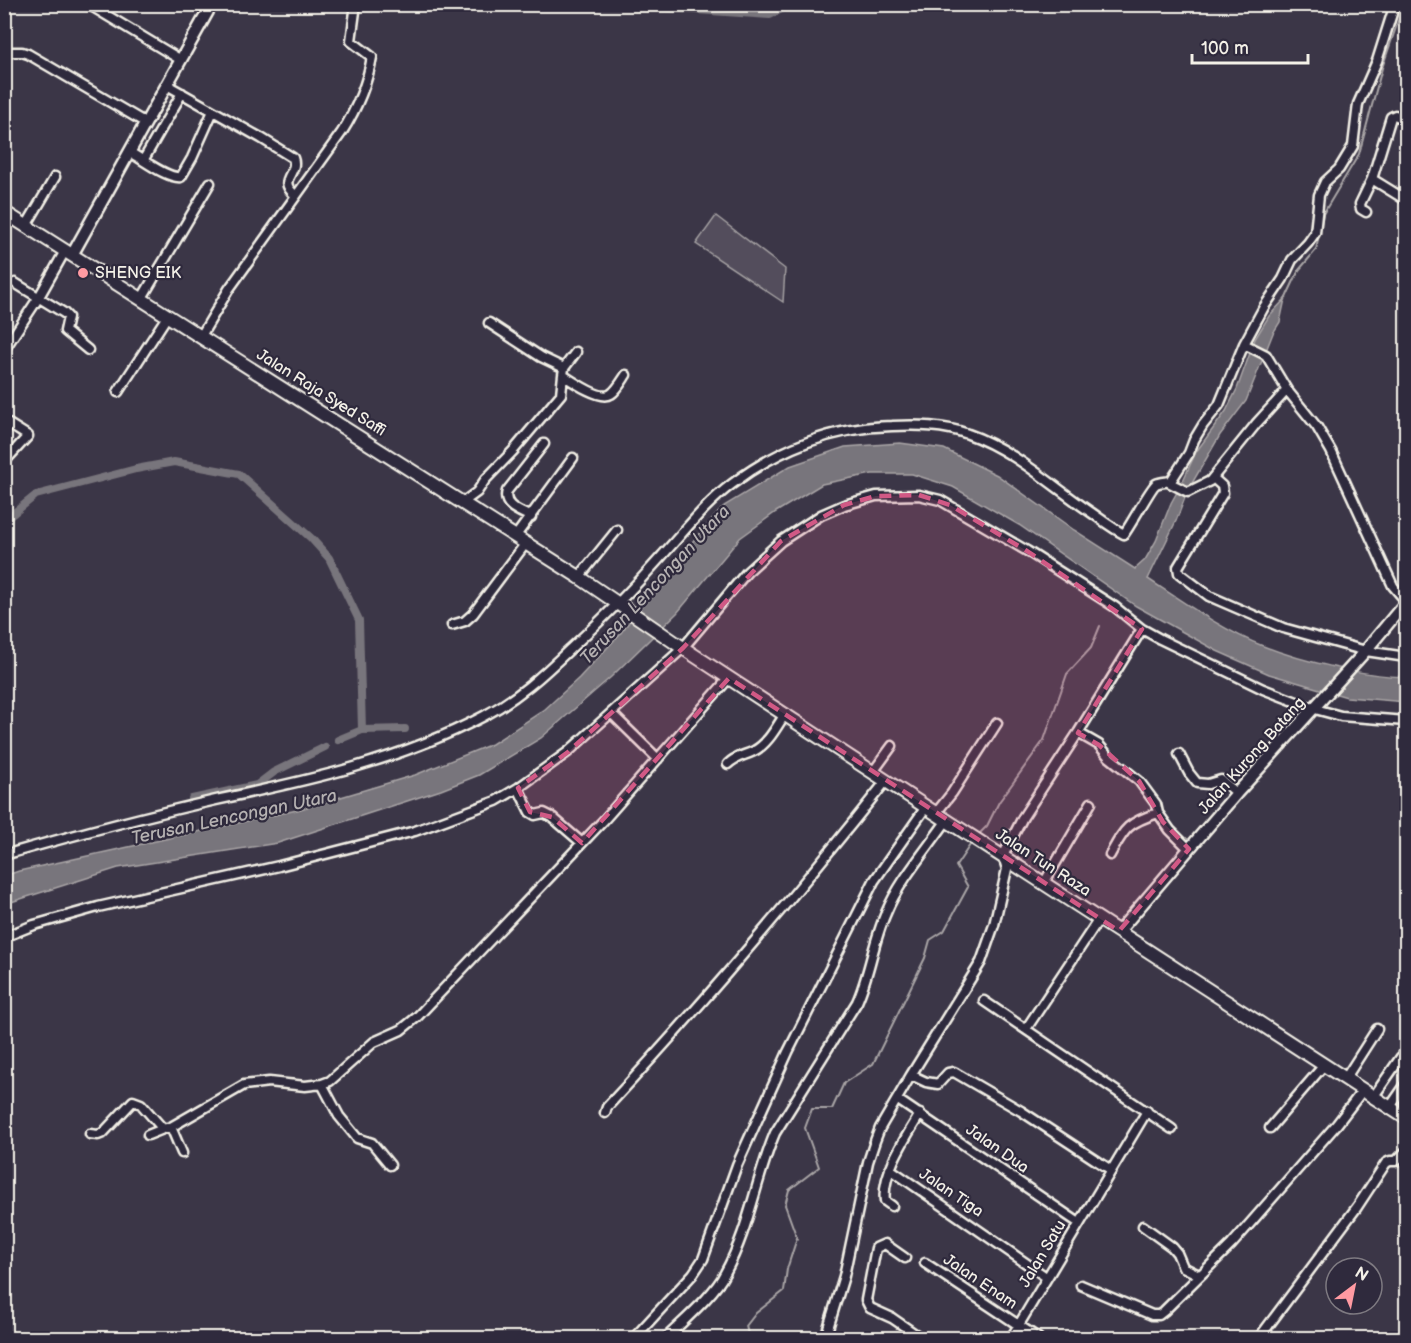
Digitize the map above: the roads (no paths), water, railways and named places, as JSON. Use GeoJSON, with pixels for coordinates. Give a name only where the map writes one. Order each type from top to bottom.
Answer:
{"type":"FeatureCollection","features":[{"type":"Feature","properties":{"kind":"main road","name":"Jalan Raja Syed Saffi"},"geometry":{"type":"LineString","coordinates":[[4,212],[579,577],[662,634]]}},
{"type":"Feature","properties":{"kind":"main road","name":"Jalan Tun Raza"},"geometry":{"type":"LineString","coordinates":[[662,634],[1407,1118]]}},
{"type":"Feature","properties":{"kind":"street"},"geometry":{"type":"LineString","coordinates":[[88,4],[181,60]]}},
{"type":"Feature","properties":{"kind":"street"},"geometry":{"type":"LineString","coordinates":[[4,350],[68,253],[129,152],[212,4]]}},
{"type":"Feature","properties":{"kind":"street"},"geometry":{"type":"LineString","coordinates":[[201,336],[229,289],[342,132],[367,83],[372,57],[355,45],[350,36],[356,4]]}},
{"type":"Feature","properties":{"kind":"street"},"geometry":{"type":"LineString","coordinates":[[1168,482],[1184,462],[1203,425],[1219,405],[1246,345],[1292,260],[1315,233],[1319,195],[1325,182],[1339,169],[1353,146],[1358,104],[1377,61],[1395,4]]}},
{"type":"Feature","properties":{"kind":"street"},"geometry":{"type":"LineString","coordinates":[[4,52],[27,54],[146,123]]}},
{"type":"Feature","properties":{"kind":"street"},"geometry":{"type":"LineString","coordinates":[[167,85],[293,158],[294,166],[287,183],[288,189],[295,195]]}},
{"type":"Feature","properties":{"kind":"street"},"geometry":{"type":"LineString","coordinates":[[144,159],[182,93]]}},
{"type":"Feature","properties":{"kind":"street"},"geometry":{"type":"LineString","coordinates":[[129,152],[166,174],[181,177],[213,111]]}},
{"type":"Feature","properties":{"kind":"street"},"geometry":{"type":"LineString","coordinates":[[1366,212],[1361,209],[1360,204],[1372,179],[1391,117],[1395,115],[1407,120]]}},
{"type":"Feature","properties":{"kind":"street"},"geometry":{"type":"LineString","coordinates":[[26,226],[55,177]]}},
{"type":"Feature","properties":{"kind":"street"},"geometry":{"type":"LineString","coordinates":[[1372,179],[1407,200]]}},
{"type":"Feature","properties":{"kind":"street"},"geometry":{"type":"LineString","coordinates":[[142,298],[210,183]]}},
{"type":"Feature","properties":{"kind":"street"},"geometry":{"type":"LineString","coordinates":[[15,283],[68,316],[65,331],[88,350]]}},
{"type":"Feature","properties":{"kind":"street"},"geometry":{"type":"LineString","coordinates":[[118,392],[168,315]]}},
{"type":"Feature","properties":{"kind":"street"},"geometry":{"type":"LineString","coordinates":[[489,323],[594,393],[606,396],[612,394],[627,375]]}},
{"type":"Feature","properties":{"kind":"street"},"geometry":{"type":"LineString","coordinates":[[1246,345],[1266,355],[1287,390],[1317,428],[1331,452],[1393,586],[1407,602]]}},
{"type":"Feature","properties":{"kind":"street"},"geometry":{"type":"LineString","coordinates":[[462,503],[477,492],[561,394],[563,372],[576,352]]}},
{"type":"Feature","properties":{"kind":"street"},"geometry":{"type":"LineString","coordinates":[[4,855],[137,819],[279,788],[389,758],[436,739],[510,701],[535,683],[621,605],[696,518],[730,485],[768,459],[788,449],[836,433],[871,426],[914,425],[966,433],[1012,456],[1122,534],[1126,532],[1141,510],[1154,486],[1159,483],[1168,482],[1188,492],[1204,486],[1287,390]]}},
{"type":"Feature","properties":{"kind":"street"},"geometry":{"type":"LineString","coordinates":[[4,421],[28,436],[4,462]]}},
{"type":"Feature","properties":{"kind":"street"},"geometry":{"type":"LineString","coordinates":[[531,517],[506,502],[505,498],[507,491],[544,444]]}},
{"type":"Feature","properties":{"kind":"street"},"geometry":{"type":"LineString","coordinates":[[452,625],[465,621],[483,603],[531,517],[573,458]]}},
{"type":"Feature","properties":{"kind":"street"},"geometry":{"type":"LineString","coordinates":[[1213,478],[1222,486],[1223,493],[1178,567],[1179,573],[1209,596],[1283,628],[1364,653],[1407,657]]}},
{"type":"Feature","properties":{"kind":"street"},"geometry":{"type":"LineString","coordinates":[[4,937],[34,925],[98,907],[279,866],[415,831],[488,804],[518,788],[568,752],[683,648],[747,573],[788,536],[834,509],[862,499],[892,495],[931,497],[950,505],[1115,606],[1142,629],[1263,689],[1315,709],[1341,716],[1407,721]]}},
{"type":"Feature","properties":{"kind":"street"},"geometry":{"type":"LineString","coordinates":[[579,577],[617,530]]}},
{"type":"Feature","properties":{"kind":"street","name":"Jalan Kurong Batang"},"geometry":{"type":"LineString","coordinates":[[1119,931],[1237,793],[1329,694],[1407,602]]}},
{"type":"Feature","properties":{"kind":"street"},"geometry":{"type":"LineString","coordinates":[[825,1338],[844,1276],[868,1162],[880,1128],[981,962],[994,925],[1007,869],[1003,856],[1023,817],[1142,629]]}},
{"type":"Feature","properties":{"kind":"street"},"geometry":{"type":"LineString","coordinates":[[148,1135],[167,1129],[244,1085],[269,1082],[305,1086],[322,1084],[337,1076],[374,1042],[401,1030],[417,1017],[582,843],[729,678]]}},
{"type":"Feature","properties":{"kind":"street"},"geometry":{"type":"LineString","coordinates":[[611,713],[658,759]]}},
{"type":"Feature","properties":{"kind":"street"},"geometry":{"type":"LineString","coordinates":[[728,764],[735,757],[757,749],[768,739],[785,714]]}},
{"type":"Feature","properties":{"kind":"street"},"geometry":{"type":"LineString","coordinates":[[634,1338],[704,1259],[737,1165],[788,1052],[874,881],[931,810],[952,793],[997,723]]}},
{"type":"Feature","properties":{"kind":"street"},"geometry":{"type":"LineString","coordinates":[[1078,733],[1099,745],[1109,757],[1139,781],[1156,804],[1158,813],[1170,830],[1189,849]]}},
{"type":"Feature","properties":{"kind":"street"},"geometry":{"type":"LineString","coordinates":[[873,772],[892,746]]}},
{"type":"Feature","properties":{"kind":"street"},"geometry":{"type":"LineString","coordinates":[[1179,754],[1197,783],[1208,784],[1221,780],[1237,793]]}},
{"type":"Feature","properties":{"kind":"street"},"geometry":{"type":"LineString","coordinates":[[604,1113],[799,890],[886,781]]}},
{"type":"Feature","properties":{"kind":"street"},"geometry":{"type":"LineString","coordinates":[[518,788],[530,812],[535,815],[544,813],[552,817],[582,843]]}},
{"type":"Feature","properties":{"kind":"street"},"geometry":{"type":"LineString","coordinates":[[1044,883],[1091,803]]}},
{"type":"Feature","properties":{"kind":"street"},"geometry":{"type":"LineString","coordinates":[[1110,855],[1126,827],[1136,820],[1158,813]]}},
{"type":"Feature","properties":{"kind":"street"},"geometry":{"type":"LineString","coordinates":[[666,1338],[712,1292],[725,1275],[738,1246],[766,1154],[775,1133],[857,1002],[865,983],[879,931],[896,894],[947,820]]}},
{"type":"Feature","properties":{"kind":"street"},"geometry":{"type":"LineString","coordinates":[[1026,1029],[1099,919]]}},
{"type":"Feature","properties":{"kind":"street"},"geometry":{"type":"LineString","coordinates":[[984,1001],[1172,1129]]}},
{"type":"Feature","properties":{"kind":"street"},"geometry":{"type":"LineString","coordinates":[[1346,1079],[1377,1029]]}},
{"type":"Feature","properties":{"kind":"street"},"geometry":{"type":"LineString","coordinates":[[1081,1286],[1152,1315],[1159,1315],[1198,1275],[1212,1266],[1343,1117],[1369,1093],[1401,1057]]}},
{"type":"Feature","properties":{"kind":"street"},"geometry":{"type":"LineString","coordinates":[[1270,1128],[1324,1065]]}},
{"type":"Feature","properties":{"kind":"street"},"geometry":{"type":"LineString","coordinates":[[911,1075],[926,1082],[938,1084],[948,1073],[954,1072],[1021,1111],[1111,1170]]}},
{"type":"Feature","properties":{"kind":"street"},"geometry":{"type":"LineString","coordinates":[[322,1084],[339,1116],[357,1138],[372,1143],[390,1165]]}},
{"type":"Feature","properties":{"kind":"street"},"geometry":{"type":"LineString","coordinates":[[1390,1107],[1407,1084]]}},
{"type":"Feature","properties":{"kind":"street","name":"Jalan Dua"},"geometry":{"type":"LineString","coordinates":[[898,1100],[1079,1223]]}},
{"type":"Feature","properties":{"kind":"street"},"geometry":{"type":"LineString","coordinates":[[90,1134],[103,1133],[133,1101],[141,1104],[167,1129],[182,1153]]}},
{"type":"Feature","properties":{"kind":"street","name":"Jalan Satu"},"geometry":{"type":"LineString","coordinates":[[1011,1338],[1146,1111]]}},
{"type":"Feature","properties":{"kind":"street"},"geometry":{"type":"LineString","coordinates":[[892,1206],[885,1201],[884,1196],[890,1170],[920,1114]]}},
{"type":"Feature","properties":{"kind":"street"},"geometry":{"type":"LineString","coordinates":[[1259,1338],[1357,1207],[1386,1163],[1396,1161],[1407,1151]]}},
{"type":"Feature","properties":{"kind":"street","name":"Jalan Tiga"},"geometry":{"type":"LineString","coordinates":[[890,1170],[1046,1277]]}},
{"type":"Feature","properties":{"kind":"street"},"geometry":{"type":"LineString","coordinates":[[1143,1226],[1178,1253],[1183,1267],[1198,1275]]}},
{"type":"Feature","properties":{"kind":"street"},"geometry":{"type":"LineString","coordinates":[[904,1258],[885,1244],[876,1248],[866,1300],[870,1308],[892,1318],[921,1338]]}},
{"type":"Feature","properties":{"kind":"street","name":"Jalan Enam"},"geometry":{"type":"LineString","coordinates":[[925,1263],[1038,1338]]}},
{"type":"Feature","properties":{"kind":"waterway"},"geometry":{"type":"LineString","coordinates":[[632,4],[770,15],[791,4]]}},
{"type":"Feature","properties":{"kind":"waterway"},"geometry":{"type":"LineString","coordinates":[[1284,302],[1299,270],[1316,250],[1323,214],[1359,154],[1382,68],[1404,4]]}},
{"type":"Feature","properties":{"kind":"waterway"},"geometry":{"type":"LineString","coordinates":[[4,521],[36,495],[136,469],[174,462],[239,474],[311,538],[329,558],[359,620],[362,730],[338,740]]}},
{"type":"Feature","properties":{"kind":"waterway"},"geometry":{"type":"LineString","coordinates":[[978,835],[987,826],[999,802],[1044,740],[1067,674],[1091,648],[1100,626]]}},
{"type":"Feature","properties":{"kind":"waterway"},"geometry":{"type":"LineString","coordinates":[[362,730],[405,729]]}},
{"type":"Feature","properties":{"kind":"waterway"},"geometry":{"type":"LineString","coordinates":[[192,799],[257,785],[274,772],[325,747]]}},
{"type":"Feature","properties":{"kind":"waterway"},"geometry":{"type":"LineString","coordinates":[[749,1338],[746,1326],[756,1313],[784,1291],[787,1269],[797,1238],[785,1205],[789,1190],[819,1167],[805,1128],[812,1109],[832,1109],[844,1083],[873,1064],[925,958],[930,940],[944,931],[968,887],[956,866],[972,842]]}},
{"type":"Feature","properties":{"kind":"place","name":"SHENG EIK"},"geometry":{"type":"Point","coordinates":[83,273]}},
{"type":"Feature","properties":{"kind":"water label","name":"Terusan Lencongan Utara"},"geometry":{"type":"Point","coordinates":[655,585]}},
{"type":"Feature","properties":{"kind":"water label","name":"Terusan Lencongan Utara"},"geometry":{"type":"Point","coordinates":[234,817]}}]}
